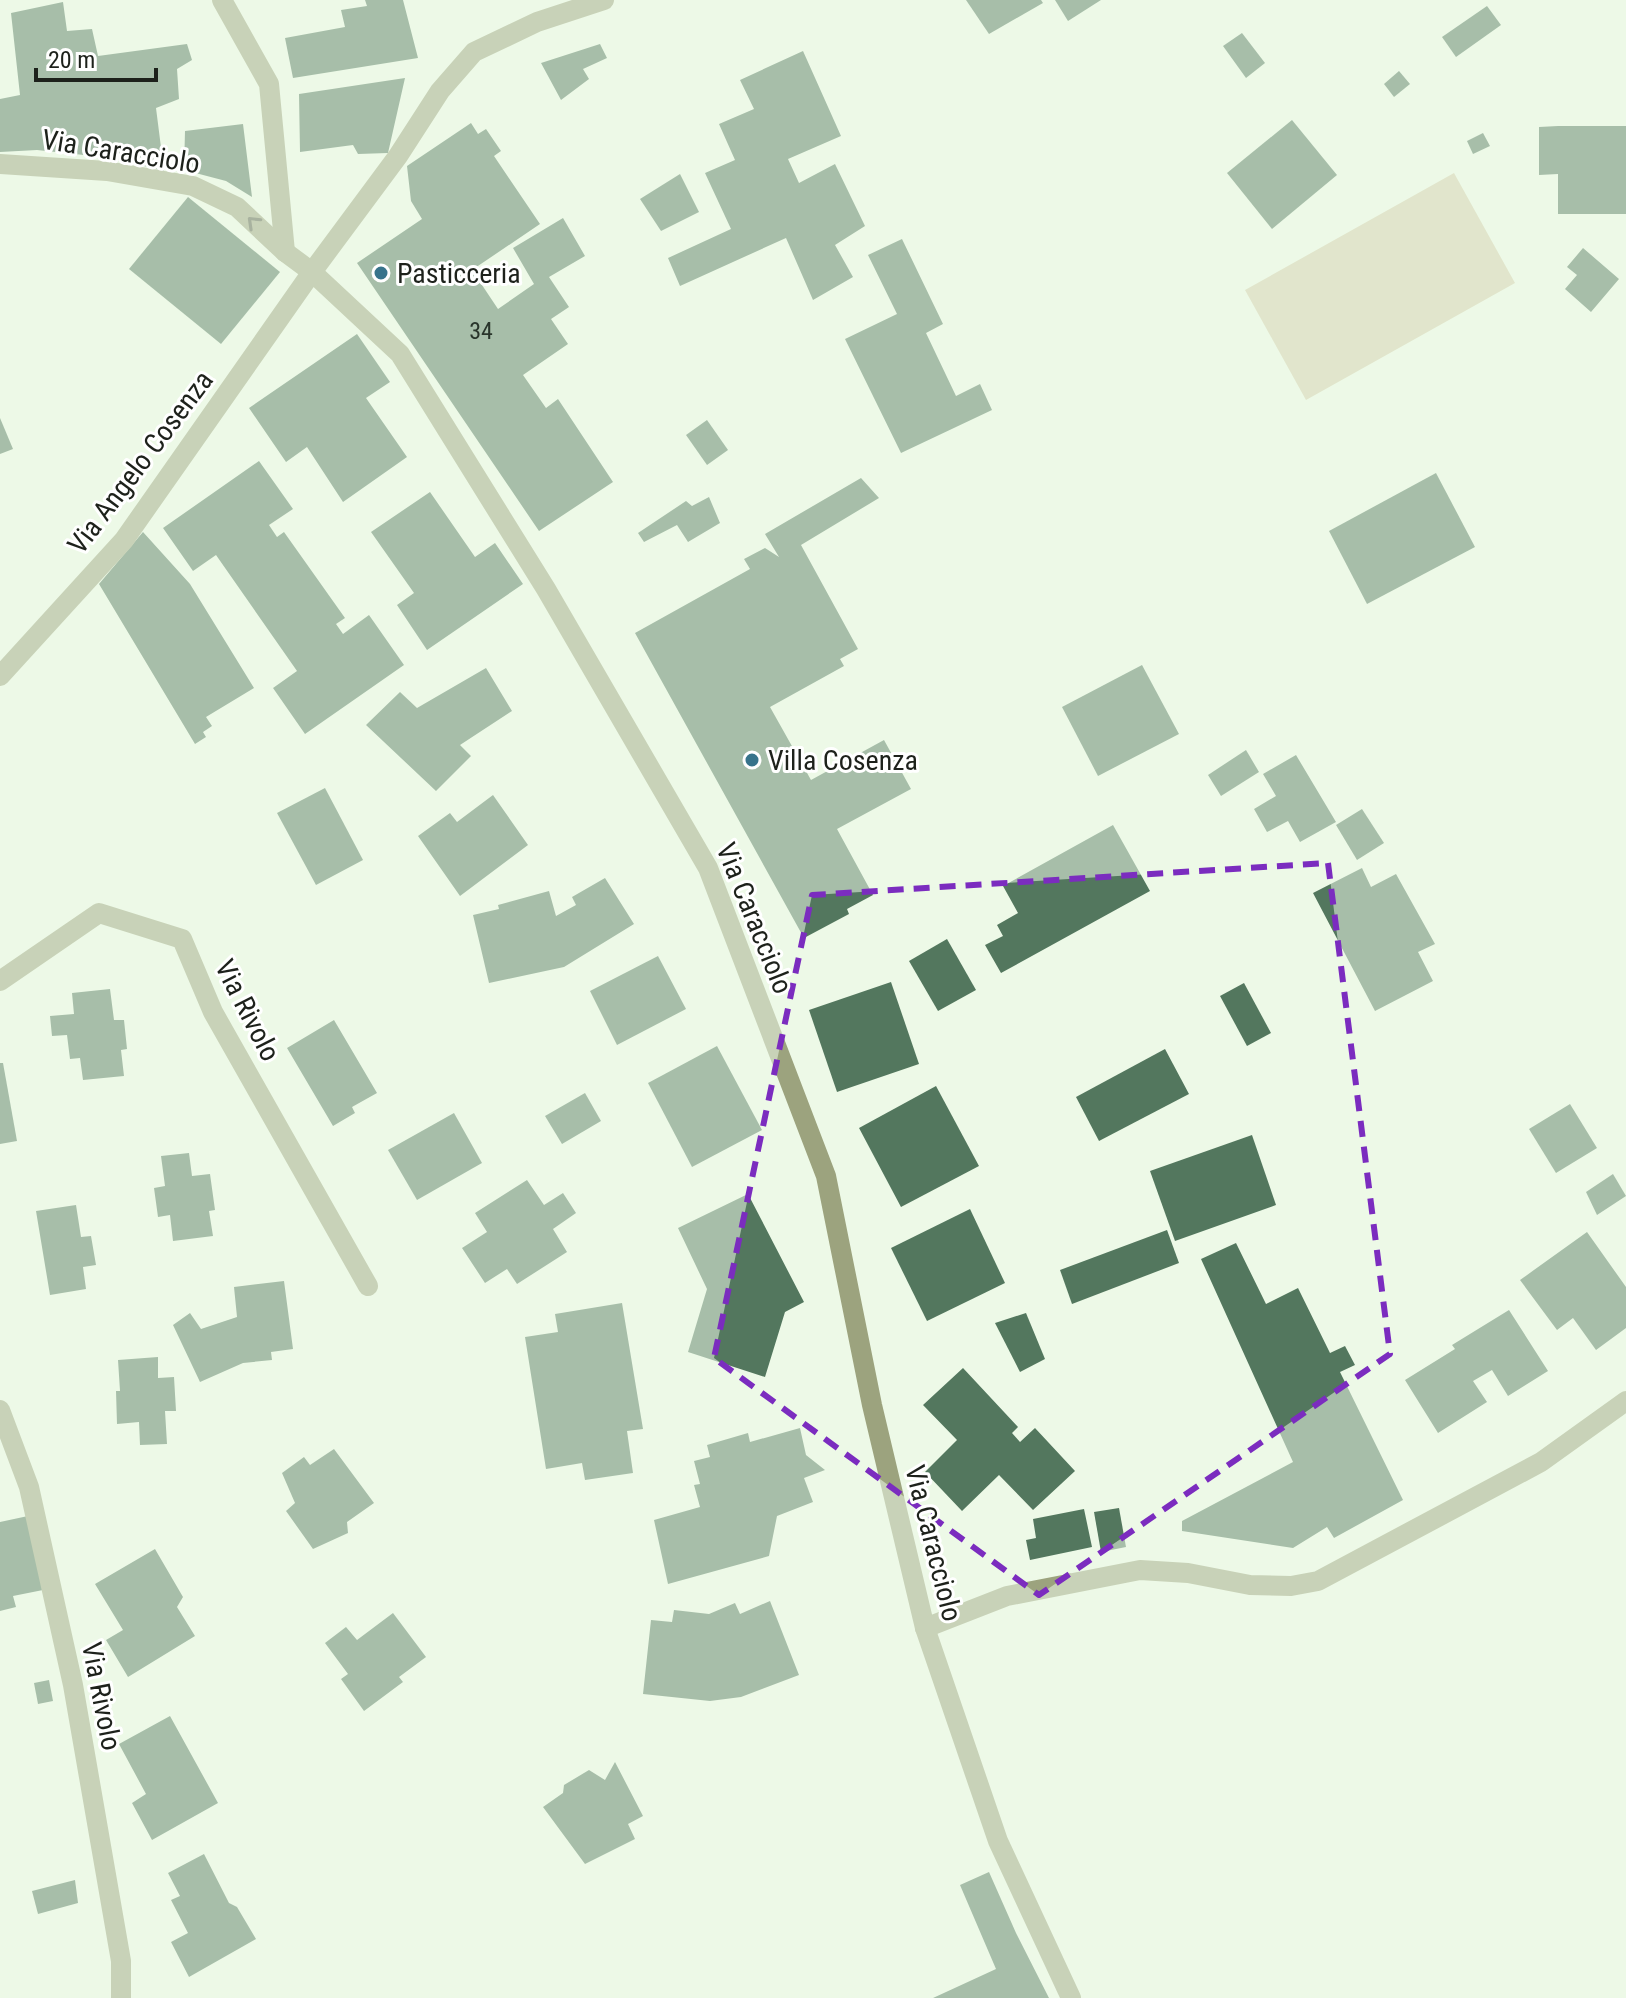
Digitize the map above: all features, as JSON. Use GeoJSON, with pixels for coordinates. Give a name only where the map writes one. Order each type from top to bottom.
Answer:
{"type":"FeatureCollection","features":[{"type":"Feature","properties":{"kind":"street"},"geometry":{"type":"LineString","coordinates":[[222,0],[269,84],[285,252]]}},
{"type":"Feature","properties":{"kind":"street","name":"Via Angelo Cosenza"},"geometry":{"type":"LineString","coordinates":[[0,676],[124,540],[312,272],[398,156],[440,91],[474,52],[537,22],[604,0]]}},
{"type":"Feature","properties":{"kind":"street","name":"Via Caracciolo"},"geometry":{"type":"LineString","coordinates":[[0,164],[107,171],[193,186],[237,207],[400,354],[546,589],[708,868],[826,1176],[872,1405],[925,1628],[998,1841],[1071,1998]]}},
{"type":"Feature","properties":{"kind":"street","name":"Via Rivolo"},"geometry":{"type":"LineString","coordinates":[[0,981],[99,913],[182,939],[213,1012],[368,1286]]}},
{"type":"Feature","properties":{"kind":"street"},"geometry":{"type":"LineString","coordinates":[[925,1628],[1007,1596],[1140,1570],[1188,1573],[1250,1585],[1291,1586],[1318,1581],[1541,1462],[1626,1401]]}},
{"type":"Feature","properties":{"kind":"street","name":"Via Rivolo"},"geometry":{"type":"LineString","coordinates":[[0,1410],[29,1487],[73,1685],[121,1961],[121,1998]]}},
{"type":"Feature","properties":{"kind":"highlighted area"},"geometry":{"type":"Polygon","coordinates":[[[1328,863],[1390,1354],[1039,1595],[714,1358],[812,895],[1328,863]]]}},
{"type":"Feature","properties":{"kind":"shaded area"},"geometry":{"type":"Polygon","coordinates":[[[1454,173],[1515,283],[1306,400],[1245,290],[1454,173]]]}},
{"type":"Feature","properties":{"kind":"building"},"geometry":{"type":"Polygon","coordinates":[[[365,0],[403,0],[418,58],[293,78],[285,38],[345,27],[341,10],[367,6],[365,0]]]}},
{"type":"Feature","properties":{"kind":"building"},"geometry":{"type":"Polygon","coordinates":[[[966,0],[1041,0],[1043,3],[989,34],[966,0]]]}},
{"type":"Feature","properties":{"kind":"building"},"geometry":{"type":"Polygon","coordinates":[[[1055,0],[1101,0],[1068,21],[1055,0]]]}},
{"type":"Feature","properties":{"kind":"building"},"geometry":{"type":"Polygon","coordinates":[[[63,2],[67,31],[92,29],[98,56],[187,44],[192,60],[177,69],[179,99],[156,108],[164,171],[112,158],[37,150],[0,152],[0,99],[20,95],[11,13],[63,2]]]}},
{"type":"Feature","properties":{"kind":"building"},"geometry":{"type":"Polygon","coordinates":[[[1487,6],[1501,25],[1456,57],[1442,37],[1487,6]]]}},
{"type":"Feature","properties":{"kind":"building"},"geometry":{"type":"Polygon","coordinates":[[[1242,33],[1265,63],[1246,78],[1223,46],[1242,33]]]}},
{"type":"Feature","properties":{"kind":"building"},"geometry":{"type":"Polygon","coordinates":[[[600,44],[607,58],[583,69],[589,79],[561,100],[541,63],[600,44]]]}},
{"type":"Feature","properties":{"kind":"building"},"geometry":{"type":"Polygon","coordinates":[[[803,51],[841,136],[788,159],[799,183],[835,164],[865,226],[835,245],[853,277],[813,300],[786,238],[680,286],[668,258],[731,229],[705,173],[735,160],[719,124],[754,109],[740,80],[803,51]]]}},
{"type":"Feature","properties":{"kind":"building"},"geometry":{"type":"Polygon","coordinates":[[[1399,71],[1410,84],[1394,97],[1384,84],[1399,71]]]}},
{"type":"Feature","properties":{"kind":"building"},"geometry":{"type":"Polygon","coordinates":[[[405,78],[388,153],[358,154],[353,145],[300,152],[299,94],[405,78]]]}},
{"type":"Feature","properties":{"kind":"building"},"geometry":{"type":"Polygon","coordinates":[[[1292,120],[1337,175],[1272,229],[1227,173],[1292,120]]]}},
{"type":"Feature","properties":{"kind":"building"},"geometry":{"type":"Polygon","coordinates":[[[471,123],[478,134],[486,129],[501,151],[494,156],[540,224],[472,270],[498,309],[534,284],[513,248],[563,218],[585,256],[549,277],[569,307],[551,319],[568,344],[523,375],[546,408],[558,399],[613,482],[539,531],[357,263],[422,219],[411,201],[407,166],[471,123]]]}},
{"type":"Feature","properties":{"kind":"building"},"geometry":{"type":"Polygon","coordinates":[[[243,124],[252,197],[226,181],[184,170],[185,131],[243,124]]]}},
{"type":"Feature","properties":{"kind":"building"},"geometry":{"type":"Polygon","coordinates":[[[1626,126],[1626,214],[1558,214],[1558,174],[1539,175],[1539,127],[1626,126]]]}},
{"type":"Feature","properties":{"kind":"building"},"geometry":{"type":"Polygon","coordinates":[[[1483,133],[1490,146],[1473,154],[1467,141],[1483,133]]]}},
{"type":"Feature","properties":{"kind":"building"},"geometry":{"type":"Polygon","coordinates":[[[680,174],[699,212],[661,231],[640,199],[680,174]]]}},
{"type":"Feature","properties":{"kind":"building"},"geometry":{"type":"Polygon","coordinates":[[[188,197],[280,272],[221,344],[129,269],[188,197]]]}},
{"type":"Feature","properties":{"kind":"building"},"geometry":{"type":"Polygon","coordinates":[[[902,239],[943,324],[926,333],[956,396],[980,384],[992,410],[901,453],[845,339],[897,314],[868,255],[902,239]]]}},
{"type":"Feature","properties":{"kind":"building"},"geometry":{"type":"Polygon","coordinates":[[[1583,248],[1619,279],[1591,312],[1565,289],[1577,275],[1567,267],[1583,248]]]}},
{"type":"Feature","properties":{"kind":"building"},"geometry":{"type":"Polygon","coordinates":[[[357,334],[390,382],[366,398],[407,457],[343,502],[307,447],[286,462],[249,408],[357,334]]]}},
{"type":"Feature","properties":{"kind":"building"},"geometry":{"type":"Polygon","coordinates":[[[0,418],[13,449],[0,454],[0,418]]]}},
{"type":"Feature","properties":{"kind":"building"},"geometry":{"type":"Polygon","coordinates":[[[707,420],[728,450],[707,465],[686,435],[707,420]]]}},
{"type":"Feature","properties":{"kind":"building"},"geometry":{"type":"Polygon","coordinates":[[[259,461],[293,509],[269,525],[277,537],[284,532],[345,618],[336,624],[343,634],[369,615],[404,665],[305,734],[273,688],[297,671],[216,555],[193,571],[163,528],[259,461]]]}},
{"type":"Feature","properties":{"kind":"building"},"geometry":{"type":"Polygon","coordinates":[[[1436,473],[1475,547],[1367,604],[1329,531],[1436,473]]]}},
{"type":"Feature","properties":{"kind":"building","name":"Villa Cosenza"},"geometry":{"type":"Polygon","coordinates":[[[861,478],[879,498],[801,545],[858,649],[840,659],[844,666],[770,707],[811,780],[884,740],[911,789],[837,829],[873,895],[847,909],[849,914],[804,938],[635,633],[750,569],[744,559],[765,548],[779,557],[765,534],[861,478]]]}},
{"type":"Feature","properties":{"kind":"building"},"geometry":{"type":"Polygon","coordinates":[[[430,492],[475,557],[495,543],[523,584],[427,650],[397,605],[414,593],[371,532],[430,492]]]}},
{"type":"Feature","properties":{"kind":"building"},"geometry":{"type":"Polygon","coordinates":[[[709,497],[720,523],[688,542],[677,525],[644,542],[638,533],[686,501],[692,506],[709,497]]]}},
{"type":"Feature","properties":{"kind":"building"},"geometry":{"type":"Polygon","coordinates":[[[143,532],[190,584],[254,688],[206,717],[212,726],[203,732],[206,737],[195,744],[99,584],[143,532]]]}},
{"type":"Feature","properties":{"kind":"building"},"geometry":{"type":"Polygon","coordinates":[[[1142,665],[1179,734],[1098,776],[1062,707],[1142,665]]]}},
{"type":"Feature","properties":{"kind":"building"},"geometry":{"type":"Polygon","coordinates":[[[486,668],[512,711],[460,745],[471,756],[436,791],[366,725],[400,692],[417,708],[486,668]]]}},
{"type":"Feature","properties":{"kind":"building"},"geometry":{"type":"Polygon","coordinates":[[[1246,750],[1259,772],[1221,796],[1208,775],[1246,750]]]}},
{"type":"Feature","properties":{"kind":"building"},"geometry":{"type":"Polygon","coordinates":[[[1296,755],[1336,822],[1300,842],[1288,821],[1267,832],[1254,809],[1276,796],[1263,774],[1296,755]]]}},
{"type":"Feature","properties":{"kind":"building"},"geometry":{"type":"Polygon","coordinates":[[[325,788],[363,860],[316,885],[277,813],[325,788]]]}},
{"type":"Feature","properties":{"kind":"building"},"geometry":{"type":"Polygon","coordinates":[[[493,795],[528,845],[460,896],[418,836],[450,813],[457,822],[493,795]]]}},
{"type":"Feature","properties":{"kind":"building"},"geometry":{"type":"Polygon","coordinates":[[[1362,809],[1384,843],[1357,860],[1336,825],[1362,809]]]}},
{"type":"Feature","properties":{"kind":"building"},"geometry":{"type":"Polygon","coordinates":[[[1113,825],[1150,891],[1001,973],[985,945],[1003,936],[997,925],[1018,913],[1003,886],[1113,825]]]}},
{"type":"Feature","properties":{"kind":"building"},"geometry":{"type":"Polygon","coordinates":[[[1362,868],[1371,887],[1396,874],[1435,944],[1418,952],[1433,981],[1375,1011],[1313,893],[1362,868]]]}},
{"type":"Feature","properties":{"kind":"building"},"geometry":{"type":"Polygon","coordinates":[[[605,878],[634,924],[564,967],[489,983],[473,915],[549,891],[556,916],[576,905],[572,897],[605,878]]]}},
{"type":"Feature","properties":{"kind":"building"},"geometry":{"type":"Polygon","coordinates":[[[947,939],[976,990],[938,1011],[909,961],[947,939]]]}},
{"type":"Feature","properties":{"kind":"building"},"geometry":{"type":"Polygon","coordinates":[[[658,956],[686,1009],[617,1045],[590,991],[658,956]]]}},
{"type":"Feature","properties":{"kind":"building"},"geometry":{"type":"Polygon","coordinates":[[[891,982],[919,1064],[837,1092],[809,1010],[891,982]]]}},
{"type":"Feature","properties":{"kind":"building"},"geometry":{"type":"Polygon","coordinates":[[[1244,983],[1271,1033],[1247,1046],[1220,996],[1244,983]]]}},
{"type":"Feature","properties":{"kind":"building"},"geometry":{"type":"Polygon","coordinates":[[[110,989],[114,1020],[124,1020],[127,1049],[121,1050],[124,1076],[83,1080],[80,1058],[70,1059],[67,1035],[52,1036],[50,1016],[74,1014],[72,993],[110,989]]]}},
{"type":"Feature","properties":{"kind":"building"},"geometry":{"type":"Polygon","coordinates":[[[334,1020],[377,1093],[352,1107],[355,1113],[333,1126],[287,1048],[334,1020]]]}},
{"type":"Feature","properties":{"kind":"building"},"geometry":{"type":"Polygon","coordinates":[[[717,1046],[762,1130],[692,1167],[648,1083],[717,1046]]]}},
{"type":"Feature","properties":{"kind":"building"},"geometry":{"type":"Polygon","coordinates":[[[1165,1049],[1189,1094],[1099,1141],[1076,1097],[1165,1049]]]}},
{"type":"Feature","properties":{"kind":"building"},"geometry":{"type":"Polygon","coordinates":[[[0,1063],[3,1063],[17,1141],[0,1144],[0,1063]]]}},
{"type":"Feature","properties":{"kind":"building"},"geometry":{"type":"Polygon","coordinates":[[[936,1086],[979,1166],[901,1207],[859,1128],[936,1086]]]}},
{"type":"Feature","properties":{"kind":"building"},"geometry":{"type":"Polygon","coordinates":[[[585,1093],[601,1121],[562,1144],[545,1116],[585,1093]]]}},
{"type":"Feature","properties":{"kind":"building"},"geometry":{"type":"Polygon","coordinates":[[[1570,1104],[1597,1148],[1556,1173],[1529,1129],[1570,1104]]]}},
{"type":"Feature","properties":{"kind":"building"},"geometry":{"type":"Polygon","coordinates":[[[454,1113],[482,1163],[417,1200],[388,1150],[454,1113]]]}},
{"type":"Feature","properties":{"kind":"building"},"geometry":{"type":"Polygon","coordinates":[[[1252,1135],[1276,1205],[1175,1241],[1150,1171],[1252,1135]]]}},
{"type":"Feature","properties":{"kind":"building"},"geometry":{"type":"Polygon","coordinates":[[[189,1153],[192,1176],[210,1174],[215,1210],[209,1211],[213,1236],[173,1241],[170,1215],[158,1217],[154,1188],[165,1186],[161,1156],[189,1153]]]}},
{"type":"Feature","properties":{"kind":"building"},"geometry":{"type":"Polygon","coordinates":[[[1613,1174],[1626,1196],[1597,1215],[1586,1192],[1613,1174]]]}},
{"type":"Feature","properties":{"kind":"building"},"geometry":{"type":"Polygon","coordinates":[[[527,1180],[544,1205],[563,1193],[576,1213],[553,1229],[567,1252],[517,1284],[507,1269],[485,1283],[462,1248],[487,1232],[475,1213],[527,1180]]]}},
{"type":"Feature","properties":{"kind":"building"},"geometry":{"type":"Polygon","coordinates":[[[748,1194],[804,1302],[785,1312],[765,1377],[688,1352],[707,1289],[678,1228],[748,1194]]]}},
{"type":"Feature","properties":{"kind":"building"},"geometry":{"type":"Polygon","coordinates":[[[76,1205],[81,1237],[91,1236],[96,1265],[83,1267],[86,1289],[50,1295],[36,1211],[76,1205]]]}},
{"type":"Feature","properties":{"kind":"building"},"geometry":{"type":"Polygon","coordinates":[[[970,1209],[1005,1283],[927,1321],[891,1248],[970,1209]]]}},
{"type":"Feature","properties":{"kind":"building"},"geometry":{"type":"Polygon","coordinates":[[[1167,1230],[1179,1263],[1072,1304],[1060,1270],[1167,1230]]]}},
{"type":"Feature","properties":{"kind":"building"},"geometry":{"type":"Polygon","coordinates":[[[1587,1232],[1626,1287],[1626,1328],[1596,1350],[1573,1318],[1557,1330],[1520,1280],[1587,1232]]]}},
{"type":"Feature","properties":{"kind":"building"},"geometry":{"type":"Polygon","coordinates":[[[1236,1243],[1266,1304],[1298,1288],[1330,1353],[1345,1346],[1355,1365],[1340,1372],[1403,1500],[1334,1538],[1327,1527],[1293,1548],[1182,1531],[1182,1521],[1293,1462],[1201,1259],[1236,1243]]]}},
{"type":"Feature","properties":{"kind":"building"},"geometry":{"type":"Polygon","coordinates":[[[284,1281],[293,1349],[271,1352],[272,1360],[243,1363],[200,1382],[173,1325],[190,1313],[201,1329],[237,1317],[234,1287],[284,1281]]]}},
{"type":"Feature","properties":{"kind":"building"},"geometry":{"type":"Polygon","coordinates":[[[622,1303],[643,1429],[627,1431],[633,1473],[585,1480],[582,1463],[546,1469],[525,1337],[558,1332],[555,1314],[622,1303]]]}},
{"type":"Feature","properties":{"kind":"building"},"geometry":{"type":"Polygon","coordinates":[[[1509,1310],[1548,1371],[1508,1396],[1492,1370],[1473,1381],[1487,1402],[1438,1433],[1405,1380],[1455,1349],[1452,1345],[1509,1310]]]}},
{"type":"Feature","properties":{"kind":"building"},"geometry":{"type":"Polygon","coordinates":[[[1026,1313],[1045,1359],[1020,1372],[995,1323],[1026,1313]]]}},
{"type":"Feature","properties":{"kind":"building"},"geometry":{"type":"Polygon","coordinates":[[[158,1357],[158,1378],[174,1377],[176,1411],[165,1411],[167,1444],[140,1445],[139,1422],[117,1424],[116,1391],[120,1391],[118,1360],[158,1357]]]}},
{"type":"Feature","properties":{"kind":"building"},"geometry":{"type":"Polygon","coordinates":[[[963,1368],[1018,1427],[1012,1433],[1020,1442],[1035,1428],[1075,1471],[1033,1510],[999,1475],[962,1511],[925,1472],[957,1440],[923,1405],[963,1368]]]}},
{"type":"Feature","properties":{"kind":"building"},"geometry":{"type":"Polygon","coordinates":[[[800,1428],[806,1455],[825,1470],[804,1478],[813,1502],[777,1516],[769,1556],[668,1584],[654,1520],[700,1507],[694,1485],[700,1484],[694,1461],[710,1457],[707,1445],[748,1433],[750,1442],[800,1428]]]}},
{"type":"Feature","properties":{"kind":"building"},"geometry":{"type":"Polygon","coordinates":[[[334,1449],[374,1503],[347,1522],[348,1533],[313,1549],[286,1511],[295,1503],[282,1473],[304,1457],[310,1465],[334,1449]]]}},
{"type":"Feature","properties":{"kind":"building"},"geometry":{"type":"Polygon","coordinates":[[[1119,1508],[1126,1547],[1101,1552],[1094,1512],[1119,1508]]]}},
{"type":"Feature","properties":{"kind":"building"},"geometry":{"type":"Polygon","coordinates":[[[1084,1509],[1092,1547],[1030,1560],[1026,1540],[1036,1538],[1033,1519],[1084,1509]]]}},
{"type":"Feature","properties":{"kind":"building"},"geometry":{"type":"Polygon","coordinates":[[[28,1516],[43,1590],[13,1596],[16,1607],[0,1611],[0,1522],[28,1516]]]}},
{"type":"Feature","properties":{"kind":"building"},"geometry":{"type":"Polygon","coordinates":[[[155,1549],[183,1597],[177,1607],[195,1636],[128,1677],[106,1640],[123,1630],[95,1584],[155,1549]]]}},
{"type":"Feature","properties":{"kind":"building"},"geometry":{"type":"Polygon","coordinates":[[[770,1601],[799,1675],[741,1697],[710,1701],[643,1694],[651,1620],[672,1622],[674,1610],[709,1614],[735,1603],[740,1614],[770,1601]]]}},
{"type":"Feature","properties":{"kind":"building"},"geometry":{"type":"Polygon","coordinates":[[[393,1613],[426,1657],[399,1677],[403,1682],[364,1711],[341,1679],[348,1674],[325,1643],[346,1627],[357,1640],[393,1613]]]}},
{"type":"Feature","properties":{"kind":"building"},"geometry":{"type":"Polygon","coordinates":[[[49,1680],[53,1701],[38,1704],[34,1683],[49,1680]]]}},
{"type":"Feature","properties":{"kind":"building"},"geometry":{"type":"Polygon","coordinates":[[[170,1716],[218,1803],[152,1840],[132,1803],[146,1794],[119,1744],[170,1716]]]}},
{"type":"Feature","properties":{"kind":"building"},"geometry":{"type":"Polygon","coordinates":[[[615,1762],[643,1816],[628,1824],[635,1839],[585,1864],[543,1807],[563,1793],[564,1785],[589,1770],[605,1780],[615,1762]]]}},
{"type":"Feature","properties":{"kind":"building"},"geometry":{"type":"Polygon","coordinates":[[[204,1854],[229,1903],[237,1907],[256,1939],[189,1977],[171,1942],[188,1933],[171,1900],[180,1896],[168,1873],[204,1854]]]}},
{"type":"Feature","properties":{"kind":"building"},"geometry":{"type":"Polygon","coordinates":[[[989,1872],[1049,1998],[933,1998],[996,1969],[960,1885],[989,1872]]]}},
{"type":"Feature","properties":{"kind":"building"},"geometry":{"type":"Polygon","coordinates":[[[75,1880],[78,1903],[38,1914],[32,1891],[75,1880]]]}},
{"type":"Feature","properties":{"kind":"place","name":"Pasticceria"},"geometry":{"type":"Point","coordinates":[381,273]}},
{"type":"Feature","properties":{"kind":"place","name":"Villa Cosenza"},"geometry":{"type":"Point","coordinates":[752,760]}}]}
